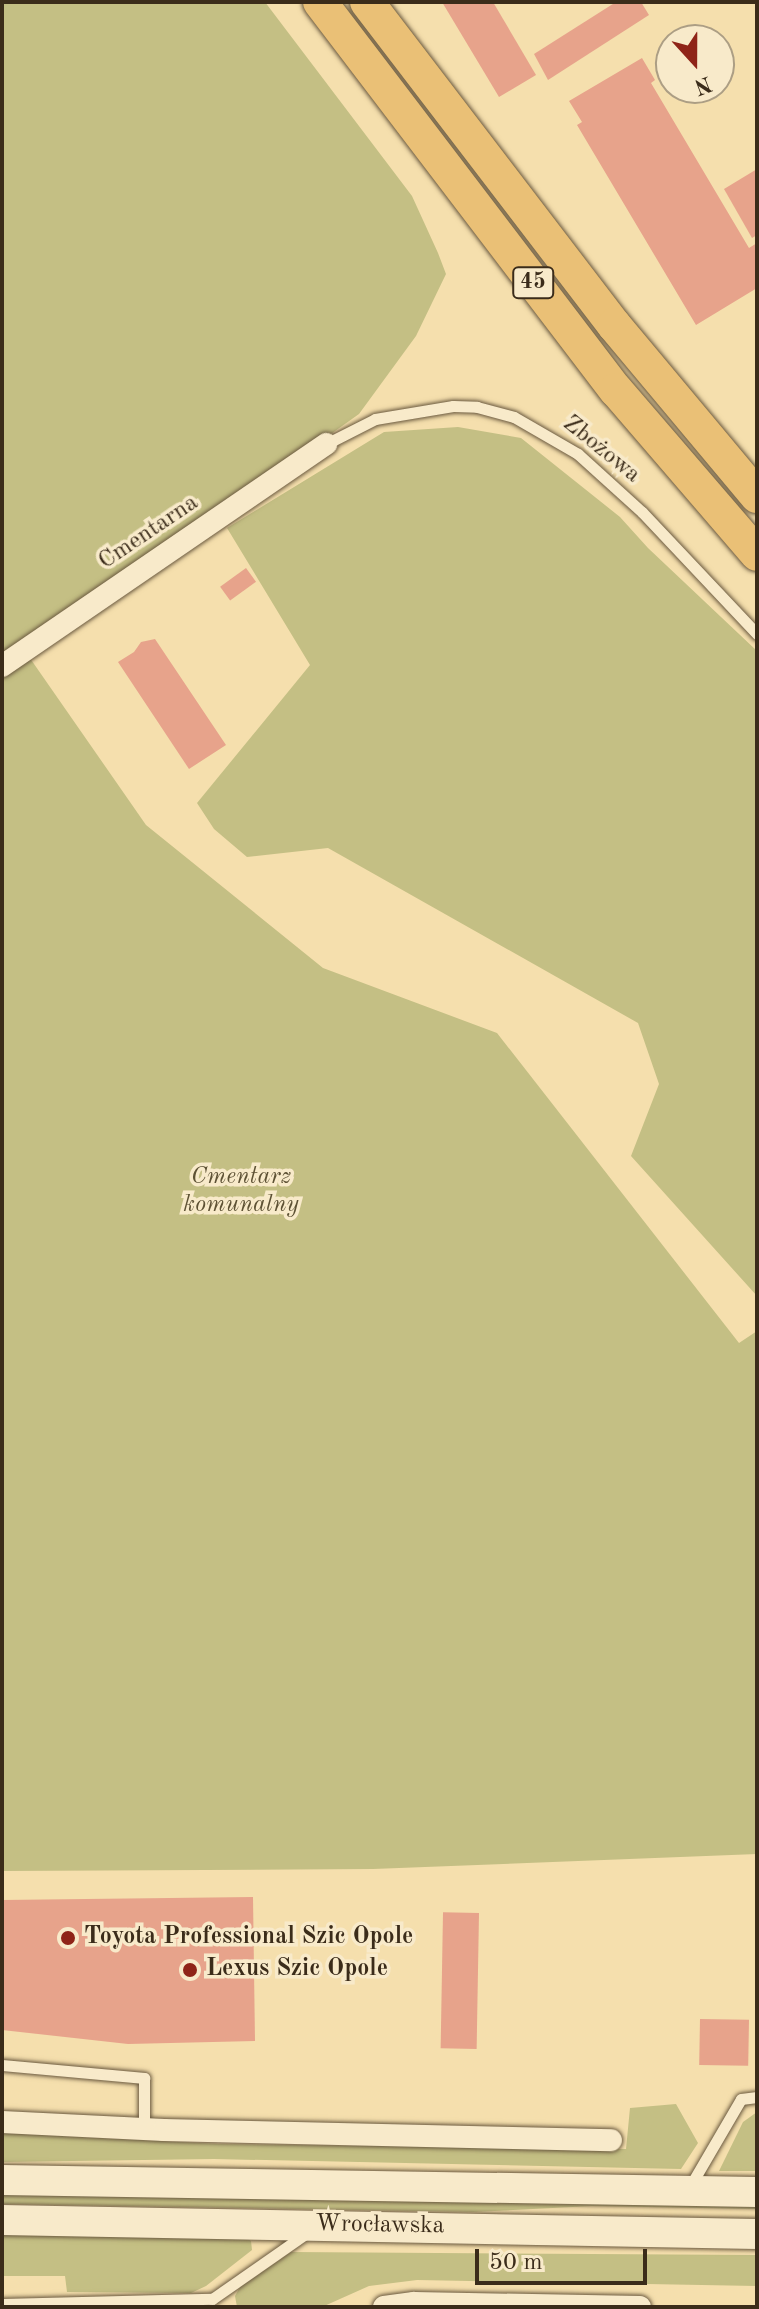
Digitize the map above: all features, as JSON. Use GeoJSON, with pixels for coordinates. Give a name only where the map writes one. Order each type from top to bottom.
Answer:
{"type":"FeatureCollection","features":[{"type":"Feature","properties":{"kind":"main road","name":"45"},"geometry":{"type":"LineString","coordinates":[[320,2],[616,390],[757,554]]}},
{"type":"Feature","properties":{"kind":"main road","name":"45"},"geometry":{"type":"LineString","coordinates":[[367,2],[614,325],[757,496]]}},
{"type":"Feature","properties":{"kind":"main road","name":"Wrocławska"},"geometry":{"type":"LineString","coordinates":[[2,2180],[757,2192]]}},
{"type":"Feature","properties":{"kind":"main road","name":"Wrocławska"},"geometry":{"type":"LineString","coordinates":[[2,2220],[757,2234]]}},
{"type":"Feature","properties":{"kind":"street","name":"Cmentarna"},"geometry":{"type":"LineString","coordinates":[[2,666],[326,444]]}},
{"type":"Feature","properties":{"kind":"street"},"geometry":{"type":"LineString","coordinates":[[2,2122],[144,2129],[611,2140]]}},
{"type":"Feature","properties":{"kind":"street"},"geometry":{"type":"LineString","coordinates":[[384,2307],[640,2307]]}},
{"type":"Feature","properties":{"kind":"lane","name":"Zbożowa"},"geometry":{"type":"LineString","coordinates":[[326,444],[375,419],[453,406],[477,407],[514,417],[578,454],[642,512],[757,634]]}},
{"type":"Feature","properties":{"kind":"lane"},"geometry":{"type":"LineString","coordinates":[[2,2065],[144,2078],[144,2129]]}},
{"type":"Feature","properties":{"kind":"lane"},"geometry":{"type":"LineString","coordinates":[[687,2190],[741,2099],[757,2097]]}},
{"type":"Feature","properties":{"kind":"lane"},"geometry":{"type":"LineString","coordinates":[[2,2304],[210,2304],[318,2225]]}},
{"type":"Feature","properties":{"kind":"green space","name":"Cmentarz komunalny"},"geometry":{"type":"Polygon","coordinates":[[[2,2],[265,2],[412,196],[438,253],[446,274],[416,336],[359,414],[25,651],[146,825],[323,968],[497,1033],[739,1343],[757,1331],[757,1854],[373,1869],[2,1871],[2,2]]]}},
{"type":"Feature","properties":{"kind":"green space"},"geometry":{"type":"Polygon","coordinates":[[[458,427],[521,438],[620,517],[648,548],[757,651],[757,1296],[631,1156],[659,1084],[638,1023],[328,848],[247,857],[214,829],[197,803],[310,665],[227,528],[384,432],[458,427]]]}},
{"type":"Feature","properties":{"kind":"green space"},"geometry":{"type":"Polygon","coordinates":[[[676,2104],[698,2143],[681,2169],[214,2159],[2,2162],[2,2133],[219,2144],[626,2149],[630,2108],[676,2104]]]}},
{"type":"Feature","properties":{"kind":"green space"},"geometry":{"type":"Polygon","coordinates":[[[757,2112],[757,2171],[719,2171],[743,2122],[757,2112]]]}},
{"type":"Feature","properties":{"kind":"green space"},"geometry":{"type":"Polygon","coordinates":[[[2,2191],[757,2203],[757,2209],[592,2206],[473,2212],[2,2204],[2,2191]]]}},
{"type":"Feature","properties":{"kind":"green space"},"geometry":{"type":"Polygon","coordinates":[[[2,2234],[245,2237],[251,2241],[252,2250],[206,2286],[191,2293],[67,2292],[65,2276],[2,2276],[2,2234]]]}},
{"type":"Feature","properties":{"kind":"green space"},"geometry":{"type":"Polygon","coordinates":[[[291,2252],[757,2255],[757,2286],[417,2280],[369,2286],[322,2307],[237,2307],[235,2296],[240,2287],[291,2252]]]}},
{"type":"Feature","properties":{"kind":"building"},"geometry":{"type":"Polygon","coordinates":[[[442,2],[493,2],[536,75],[499,97],[442,2]]]}},
{"type":"Feature","properties":{"kind":"building"},"geometry":{"type":"Polygon","coordinates":[[[616,2],[641,2],[649,15],[548,80],[534,54],[616,2]]]}},
{"type":"Feature","properties":{"kind":"building"},"geometry":{"type":"Polygon","coordinates":[[[642,58],[655,80],[651,83],[655,90],[655,104],[663,104],[749,248],[757,243],[757,288],[696,325],[577,125],[582,122],[569,101],[642,58]]]}},
{"type":"Feature","properties":{"kind":"building"},"geometry":{"type":"Polygon","coordinates":[[[757,169],[757,235],[752,238],[724,189],[757,169]]]}},
{"type":"Feature","properties":{"kind":"building"},"geometry":{"type":"Polygon","coordinates":[[[246,568],[256,582],[230,601],[220,587],[246,568]]]}},
{"type":"Feature","properties":{"kind":"building"},"geometry":{"type":"Polygon","coordinates":[[[155,639],[226,745],[189,769],[118,662],[134,652],[141,642],[155,639]]]}},
{"type":"Feature","properties":{"kind":"building"},"geometry":{"type":"Polygon","coordinates":[[[253,1897],[255,2041],[128,2044],[2,2030],[2,1900],[253,1897]]]}},
{"type":"Feature","properties":{"kind":"building"},"geometry":{"type":"Polygon","coordinates":[[[443,1912],[479,1913],[477,2049],[441,2048],[443,1912]]]}},
{"type":"Feature","properties":{"kind":"building"},"geometry":{"type":"Polygon","coordinates":[[[700,2019],[749,2020],[748,2066],[699,2065],[700,2019]]]}},
{"type":"Feature","properties":{"kind":"place","name":"Toyota Professional Szic Opole"},"geometry":{"type":"Point","coordinates":[68,1938]}},
{"type":"Feature","properties":{"kind":"place","name":"Lexus Szic Opole"},"geometry":{"type":"Point","coordinates":[190,1970]}}]}
